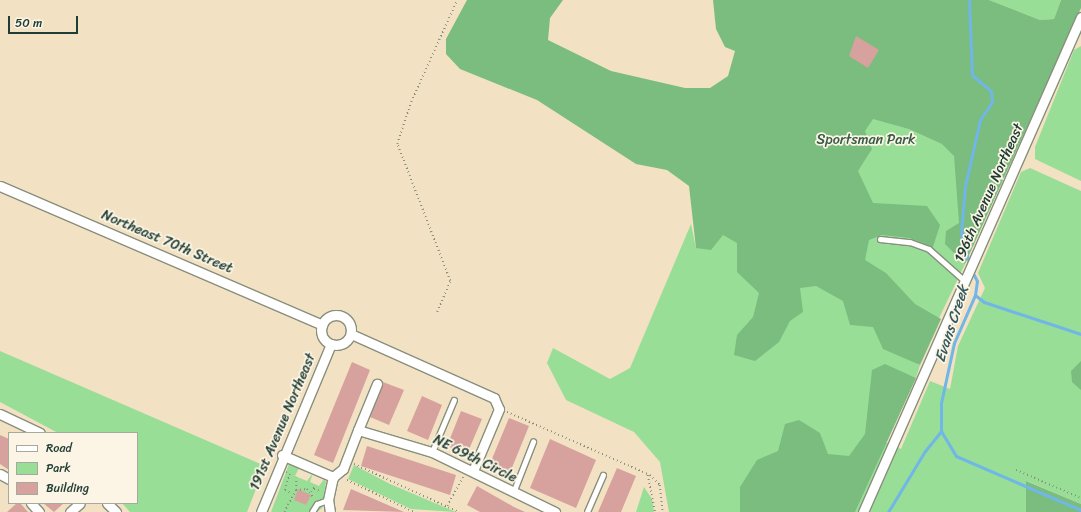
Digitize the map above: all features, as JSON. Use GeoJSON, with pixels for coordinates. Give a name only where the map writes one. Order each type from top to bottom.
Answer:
{"type":"FeatureCollection","features":[{"type":"Feature","properties":{"kind":"street","name":"196th Avenue Northeast"},"geometry":{"type":"LineString","coordinates":[[863,512],[1081,17]]}},
{"type":"Feature","properties":{"kind":"street","name":"Northeast 70th Street"},"geometry":{"type":"LineString","coordinates":[[0,186],[322,325]]}},
{"type":"Feature","properties":{"kind":"street"},"geometry":{"type":"LineString","coordinates":[[339,314],[350,322],[351,334],[343,344],[330,344],[322,336],[322,325],[330,316],[339,314]]}},
{"type":"Feature","properties":{"kind":"street"},"geometry":{"type":"LineString","coordinates":[[351,334],[494,398],[502,410],[469,470]]}},
{"type":"Feature","properties":{"kind":"street","name":"191st Avenue Northeast"},"geometry":{"type":"LineString","coordinates":[[261,512],[282,455],[330,344]]}},
{"type":"Feature","properties":{"kind":"street"},"geometry":{"type":"LineString","coordinates":[[282,455],[333,477],[339,474],[347,460],[377,384]]}},
{"type":"Feature","properties":{"kind":"street"},"geometry":{"type":"LineString","coordinates":[[0,414],[38,432]]}},
{"type":"Feature","properties":{"kind":"street","name":"NE 69th Circle"},"geometry":{"type":"LineString","coordinates":[[358,430],[432,452],[512,493],[555,512]]}},
{"type":"Feature","properties":{"kind":"street"},"geometry":{"type":"LineString","coordinates":[[330,512],[328,500],[333,477]]}},
{"type":"Feature","properties":{"kind":"street"},"geometry":{"type":"LineString","coordinates":[[32,504],[39,512]]}},
{"type":"Feature","properties":{"kind":"street"},"geometry":{"type":"LineString","coordinates":[[70,512],[79,504]]}},
{"type":"Feature","properties":{"kind":"street"},"geometry":{"type":"LineString","coordinates":[[109,504],[116,512]]}},
{"type":"Feature","properties":{"kind":"lane"},"geometry":{"type":"LineString","coordinates":[[880,239],[910,242],[929,248],[966,279]]}},
{"type":"Feature","properties":{"kind":"lane"},"geometry":{"type":"LineString","coordinates":[[432,452],[454,400]]}},
{"type":"Feature","properties":{"kind":"lane"},"geometry":{"type":"LineString","coordinates":[[512,493],[533,442]]}},
{"type":"Feature","properties":{"kind":"lane"},"geometry":{"type":"LineString","coordinates":[[587,512],[603,474]]}},
{"type":"Feature","properties":{"kind":"lane"},"geometry":{"type":"LineString","coordinates":[[313,510],[328,500]]}},
{"type":"Feature","properties":{"kind":"path"},"geometry":{"type":"LineString","coordinates":[[438,312],[450,281],[398,144],[411,102],[457,0]]}},
{"type":"Feature","properties":{"kind":"path"},"geometry":{"type":"LineString","coordinates":[[502,410],[648,475],[660,486],[662,512]]}},
{"type":"Feature","properties":{"kind":"path"},"geometry":{"type":"LineString","coordinates":[[347,460],[459,512]]}},
{"type":"Feature","properties":{"kind":"path"},"geometry":{"type":"LineString","coordinates":[[447,506],[469,470]]}},
{"type":"Feature","properties":{"kind":"path"},"geometry":{"type":"LineString","coordinates":[[1016,470],[1081,498]]}},
{"type":"Feature","properties":{"kind":"path"},"geometry":{"type":"LineString","coordinates":[[285,472],[290,474],[285,490],[291,493]]}},
{"type":"Feature","properties":{"kind":"path"},"geometry":{"type":"LineString","coordinates":[[648,475],[655,512]]}},
{"type":"Feature","properties":{"kind":"path"},"geometry":{"type":"LineString","coordinates":[[296,478],[296,490]]}},
{"type":"Feature","properties":{"kind":"path"},"geometry":{"type":"LineString","coordinates":[[347,480],[414,512]]}},
{"type":"Feature","properties":{"kind":"path"},"geometry":{"type":"LineString","coordinates":[[313,510],[312,492],[315,486]]}},
{"type":"Feature","properties":{"kind":"path"},"geometry":{"type":"LineString","coordinates":[[284,512],[291,493],[296,490],[312,492]]}},
{"type":"Feature","properties":{"kind":"green space"},"geometry":{"type":"Polygon","coordinates":[[[467,0],[563,0],[550,18],[548,40],[611,71],[685,88],[710,88],[728,76],[735,51],[725,47],[716,29],[713,0],[989,0],[1040,20],[1054,19],[1061,0],[1081,0],[1081,8],[965,264],[945,244],[946,231],[959,223],[954,156],[942,144],[909,129],[873,119],[865,131],[872,149],[858,171],[873,203],[927,206],[940,225],[933,247],[909,238],[882,235],[869,240],[865,260],[886,273],[915,304],[941,319],[920,365],[883,349],[873,327],[850,325],[843,301],[816,286],[800,288],[803,312],[790,321],[779,342],[755,361],[734,355],[737,335],[753,317],[759,293],[737,272],[737,243],[723,235],[711,250],[696,248],[689,186],[667,170],[636,164],[537,100],[460,69],[446,54],[446,39],[467,0]]]}},
{"type":"Feature","properties":{"kind":"green space","name":"Sportsman Park"},"geometry":{"type":"Polygon","coordinates":[[[986,0],[965,264],[917,364],[920,365],[916,378],[911,376],[881,440],[901,449],[930,381],[950,389],[958,346],[985,288],[978,273],[1021,172],[1030,168],[1081,191],[1081,504],[1027,481],[1044,512],[669,512],[660,462],[634,432],[566,400],[547,363],[553,348],[610,379],[630,368],[691,224],[696,248],[986,0]]]}},
{"type":"Feature","properties":{"kind":"green space"},"geometry":{"type":"Polygon","coordinates":[[[989,0],[1061,0],[1054,19],[1040,20],[989,0]]]}},
{"type":"Feature","properties":{"kind":"green space"},"geometry":{"type":"Polygon","coordinates":[[[1081,46],[1081,181],[1035,159],[1035,147],[1074,50],[1081,46]]]}},
{"type":"Feature","properties":{"kind":"green space"},"geometry":{"type":"Polygon","coordinates":[[[0,351],[265,466],[247,512],[130,512],[123,504],[138,504],[138,432],[56,432],[0,402],[0,351]]]}},
{"type":"Feature","properties":{"kind":"green space"},"geometry":{"type":"Polygon","coordinates":[[[1081,361],[1081,390],[1072,382],[1071,371],[1081,361]]]}},
{"type":"Feature","properties":{"kind":"green space"},"geometry":{"type":"Polygon","coordinates":[[[885,364],[916,378],[855,512],[740,512],[740,487],[757,460],[778,451],[785,424],[799,420],[820,433],[828,454],[849,456],[865,434],[872,370],[885,364]]]}},
{"type":"Feature","properties":{"kind":"green space"},"geometry":{"type":"Polygon","coordinates":[[[289,464],[299,468],[295,476],[307,481],[313,473],[310,482],[319,486],[324,479],[326,482],[322,508],[317,512],[271,512],[289,464]]]}},
{"type":"Feature","properties":{"kind":"green space"},"geometry":{"type":"Polygon","coordinates":[[[354,465],[390,484],[456,512],[411,509],[348,479],[354,465]]]}},
{"type":"Feature","properties":{"kind":"green space"},"geometry":{"type":"Polygon","coordinates":[[[1026,481],[1081,504],[1081,512],[1026,512],[1026,481]]]}},
{"type":"Feature","properties":{"kind":"green space"},"geometry":{"type":"Polygon","coordinates":[[[644,487],[652,499],[654,512],[636,512],[644,487]]]}},
{"type":"Feature","properties":{"kind":"building"},"geometry":{"type":"Polygon","coordinates":[[[856,36],[879,50],[868,68],[849,56],[856,36]]]}},
{"type":"Feature","properties":{"kind":"building"},"geometry":{"type":"Polygon","coordinates":[[[352,362],[370,370],[333,463],[314,455],[352,362]]]}},
{"type":"Feature","properties":{"kind":"building"},"geometry":{"type":"Polygon","coordinates":[[[383,382],[404,390],[389,425],[370,417],[383,382]]]}},
{"type":"Feature","properties":{"kind":"building"},"geometry":{"type":"Polygon","coordinates":[[[422,396],[442,405],[428,440],[407,431],[422,396]]]}},
{"type":"Feature","properties":{"kind":"building"},"geometry":{"type":"Polygon","coordinates":[[[461,411],[482,419],[467,454],[447,446],[461,411]]]}},
{"type":"Feature","properties":{"kind":"building"},"geometry":{"type":"Polygon","coordinates":[[[509,418],[529,426],[509,475],[489,466],[509,418]]]}},
{"type":"Feature","properties":{"kind":"building"},"geometry":{"type":"Polygon","coordinates":[[[0,435],[8,439],[8,469],[0,464],[0,435]]]}},
{"type":"Feature","properties":{"kind":"building"},"geometry":{"type":"Polygon","coordinates":[[[550,439],[596,460],[576,508],[530,488],[550,439]]]}},
{"type":"Feature","properties":{"kind":"building"},"geometry":{"type":"Polygon","coordinates":[[[367,446],[456,475],[450,495],[361,466],[367,446]]]}},
{"type":"Feature","properties":{"kind":"building"},"geometry":{"type":"Polygon","coordinates":[[[617,468],[636,476],[621,512],[598,512],[617,468]]]}},
{"type":"Feature","properties":{"kind":"building"},"geometry":{"type":"Polygon","coordinates":[[[477,486],[525,512],[480,512],[467,505],[477,486]]]}},
{"type":"Feature","properties":{"kind":"building"},"geometry":{"type":"Polygon","coordinates":[[[298,489],[311,495],[306,505],[294,500],[298,489]]]}},
{"type":"Feature","properties":{"kind":"building"},"geometry":{"type":"Polygon","coordinates":[[[351,489],[404,512],[343,510],[351,489]]]}},
{"type":"Feature","properties":{"kind":"building"},"geometry":{"type":"Polygon","coordinates":[[[16,504],[21,504],[28,512],[7,512],[16,504]]]}},
{"type":"Feature","properties":{"kind":"building"},"geometry":{"type":"Polygon","coordinates":[[[44,504],[63,504],[54,512],[44,504]]]}},
{"type":"Feature","properties":{"kind":"waterway","name":"Evans Creek"},"geometry":{"type":"LineString","coordinates":[[969,0],[972,75],[991,91],[992,102],[980,120],[965,186],[961,233],[970,266]]}},
{"type":"Feature","properties":{"kind":"waterway","name":"Evans Creek"},"geometry":{"type":"LineString","coordinates":[[888,512],[925,451],[941,431],[941,403],[954,343],[975,295],[977,281],[972,271]]}},
{"type":"Feature","properties":{"kind":"waterway"},"geometry":{"type":"LineString","coordinates":[[975,295],[984,302],[1081,334]]}},
{"type":"Feature","properties":{"kind":"waterway"},"geometry":{"type":"LineString","coordinates":[[941,431],[956,456],[1081,510]]}}]}
